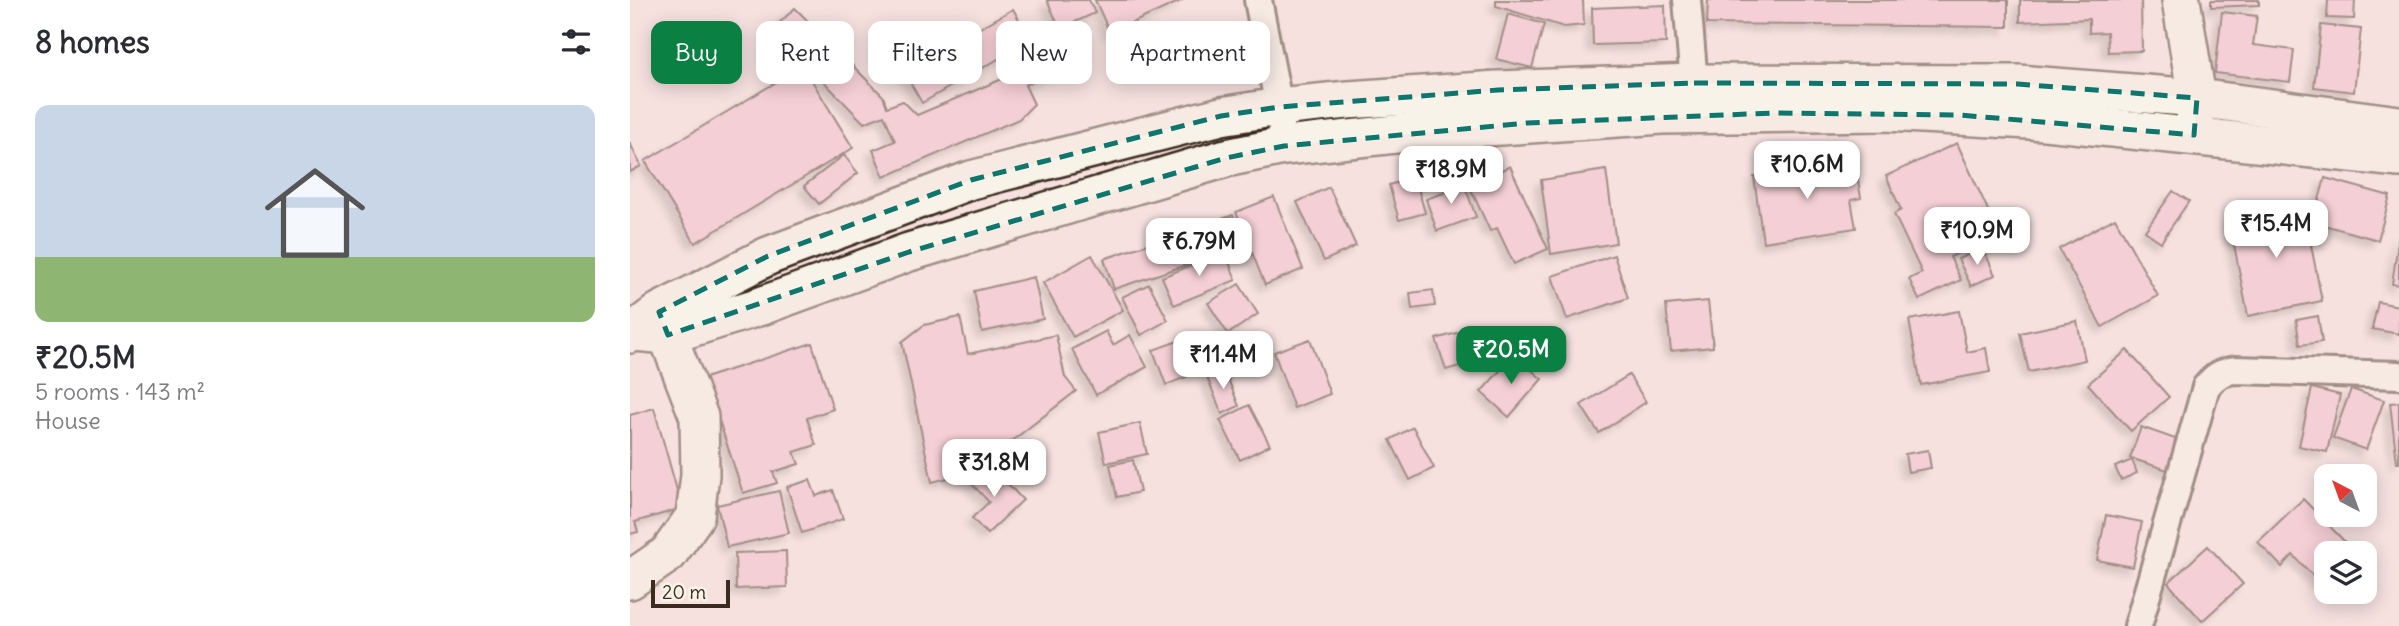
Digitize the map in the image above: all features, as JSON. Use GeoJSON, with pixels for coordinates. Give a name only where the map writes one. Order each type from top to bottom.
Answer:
{"type":"FeatureCollection","features":[{"type":"Feature","properties":{"kind":"main road"},"geometry":{"type":"LineString","coordinates":[[2181,0],[2197,98],[2194,135]]}},
{"type":"Feature","properties":{"kind":"main road"},"geometry":{"type":"LineString","coordinates":[[648,328],[768,256],[971,180],[1221,116],[1279,107],[1498,90],[1694,83],[2018,84],[2197,98],[2399,125]]}},
{"type":"Feature","properties":{"kind":"main road"},"geometry":{"type":"LineString","coordinates":[[648,328],[761,306],[909,253],[1226,158],[1284,146],[1414,132],[1662,115],[1886,112],[1960,115],[2194,135],[2399,158]]}},
{"type":"Feature","properties":{"kind":"main road"},"geometry":{"type":"LineString","coordinates":[[630,580],[668,554],[695,516],[700,475],[699,417],[648,328]]}},
{"type":"Feature","properties":{"kind":"street"},"geometry":{"type":"LineString","coordinates":[[1258,0],[1284,146]]}},
{"type":"Feature","properties":{"kind":"street"},"geometry":{"type":"LineString","coordinates":[[1687,0],[1694,83]]}},
{"type":"Feature","properties":{"kind":"street"},"geometry":{"type":"LineString","coordinates":[[2138,626],[2206,387],[2213,378],[2222,372],[2235,370],[2399,375]]}},
{"type":"Feature","properties":{"kind":"highlighted area"},"geometry":{"type":"Polygon","coordinates":[[[1694,83],[2018,84],[2197,98],[2194,135],[1960,115],[1773,113],[1527,123],[1284,146],[1226,158],[909,252],[668,335],[659,312],[768,256],[971,180],[1221,116],[1279,107],[1498,90],[1694,83]]]}},
{"type":"Feature","properties":{"kind":"building"},"geometry":{"type":"Polygon","coordinates":[[[1047,0],[1089,0],[1095,13],[1078,21],[1056,21],[1047,0]]]}},
{"type":"Feature","properties":{"kind":"building"},"geometry":{"type":"Polygon","coordinates":[[[1095,0],[1183,0],[1137,21],[1106,21],[1106,24],[1095,0]]]}},
{"type":"Feature","properties":{"kind":"building"},"geometry":{"type":"Polygon","coordinates":[[[1496,0],[1583,0],[1584,25],[1564,27],[1496,6],[1496,0]]]}},
{"type":"Feature","properties":{"kind":"building"},"geometry":{"type":"Polygon","coordinates":[[[1708,0],[2008,0],[2008,27],[1707,24],[1708,0]]]}},
{"type":"Feature","properties":{"kind":"building"},"geometry":{"type":"Polygon","coordinates":[[[2020,0],[2141,0],[2142,51],[2108,52],[2107,32],[2089,33],[2089,19],[2020,22],[2020,0]]]}},
{"type":"Feature","properties":{"kind":"building"},"geometry":{"type":"Polygon","coordinates":[[[2211,0],[2259,0],[2259,5],[2211,7],[2211,0]]]}},
{"type":"Feature","properties":{"kind":"building"},"geometry":{"type":"Polygon","coordinates":[[[2328,0],[2355,0],[2354,19],[2327,18],[2328,0]]]}},
{"type":"Feature","properties":{"kind":"building"},"geometry":{"type":"Polygon","coordinates":[[[1665,5],[1666,43],[1593,45],[1592,8],[1665,5]]]}},
{"type":"Feature","properties":{"kind":"building"},"geometry":{"type":"Polygon","coordinates":[[[795,8],[808,21],[781,21],[795,8]]]}},
{"type":"Feature","properties":{"kind":"building"},"geometry":{"type":"Polygon","coordinates":[[[1013,9],[1020,21],[996,21],[996,60],[982,68],[982,27],[1013,9]]]}},
{"type":"Feature","properties":{"kind":"building"},"geometry":{"type":"Polygon","coordinates":[[[2222,12],[2257,16],[2253,45],[2294,50],[2290,82],[2215,73],[2222,12]]]}},
{"type":"Feature","properties":{"kind":"building"},"geometry":{"type":"Polygon","coordinates":[[[1508,14],[1544,24],[1532,68],[1496,59],[1508,14]]]}},
{"type":"Feature","properties":{"kind":"building"},"geometry":{"type":"Polygon","coordinates":[[[2321,25],[2361,29],[2354,92],[2314,87],[2321,25]]]}},
{"type":"Feature","properties":{"kind":"building"},"geometry":{"type":"Polygon","coordinates":[[[854,67],[868,84],[883,96],[887,107],[903,101],[917,115],[996,82],[996,84],[1027,84],[1025,85],[1034,104],[1019,119],[884,177],[873,150],[895,141],[884,115],[864,123],[826,84],[854,84],[854,67]]]}},
{"type":"Feature","properties":{"kind":"building"},"geometry":{"type":"Polygon","coordinates":[[[773,84],[814,84],[853,148],[695,243],[645,161],[773,84]]]}},
{"type":"Feature","properties":{"kind":"building"},"geometry":{"type":"Polygon","coordinates":[[[911,84],[955,84],[922,103],[911,84]]]}},
{"type":"Feature","properties":{"kind":"building"},"geometry":{"type":"Polygon","coordinates":[[[630,143],[641,166],[630,172],[630,143]]]}},
{"type":"Feature","properties":{"kind":"building"},"geometry":{"type":"Polygon","coordinates":[[[1957,143],[1999,234],[1950,257],[1961,280],[1919,300],[1909,279],[1922,273],[1894,214],[1901,210],[1886,176],[1957,143]]]}},
{"type":"Feature","properties":{"kind":"building"},"geometry":{"type":"Polygon","coordinates":[[[844,155],[858,173],[819,204],[804,186],[844,155]]]}},
{"type":"Feature","properties":{"kind":"building"},"geometry":{"type":"Polygon","coordinates":[[[1855,161],[1861,198],[1851,200],[1856,228],[1763,242],[1754,177],[1855,161]]]}},
{"type":"Feature","properties":{"kind":"building"},"geometry":{"type":"Polygon","coordinates":[[[1510,166],[1548,249],[1514,264],[1497,228],[1490,231],[1469,185],[1510,166]]]}},
{"type":"Feature","properties":{"kind":"building"},"geometry":{"type":"Polygon","coordinates":[[[1606,170],[1616,243],[1551,254],[1541,180],[1606,170]]]}},
{"type":"Feature","properties":{"kind":"building"},"geometry":{"type":"Polygon","coordinates":[[[1415,177],[1425,213],[1399,220],[1389,185],[1415,177]]]}},
{"type":"Feature","properties":{"kind":"building"},"geometry":{"type":"Polygon","coordinates":[[[1462,178],[1476,217],[1437,231],[1426,199],[1446,192],[1444,185],[1462,178]]]}},
{"type":"Feature","properties":{"kind":"building"},"geometry":{"type":"Polygon","coordinates":[[[2325,178],[2390,196],[2378,240],[2313,222],[2325,178]]]}},
{"type":"Feature","properties":{"kind":"building"},"geometry":{"type":"Polygon","coordinates":[[[1329,187],[1356,246],[1324,261],[1297,202],[1329,187]]]}},
{"type":"Feature","properties":{"kind":"building"},"geometry":{"type":"Polygon","coordinates":[[[2173,191],[2189,201],[2161,242],[2145,231],[2173,191]]]}},
{"type":"Feature","properties":{"kind":"building"},"geometry":{"type":"Polygon","coordinates":[[[1274,197],[1303,269],[1265,285],[1236,212],[1274,197]]]}},
{"type":"Feature","properties":{"kind":"building"},"geometry":{"type":"Polygon","coordinates":[[[2303,204],[2322,301],[2248,316],[2229,219],[2303,204]]]}},
{"type":"Feature","properties":{"kind":"building"},"geometry":{"type":"Polygon","coordinates":[[[1233,215],[1243,246],[1114,289],[1104,259],[1233,215]]]}},
{"type":"Feature","properties":{"kind":"building"},"geometry":{"type":"Polygon","coordinates":[[[2115,218],[2158,296],[2102,327],[2059,249],[2115,218]]]}},
{"type":"Feature","properties":{"kind":"building"},"geometry":{"type":"Polygon","coordinates":[[[2399,235],[2399,285],[2392,284],[2399,235]]]}},
{"type":"Feature","properties":{"kind":"building"},"geometry":{"type":"Polygon","coordinates":[[[1983,248],[1995,275],[1971,286],[1958,259],[1983,248]]]}},
{"type":"Feature","properties":{"kind":"building"},"geometry":{"type":"Polygon","coordinates":[[[1225,252],[1236,280],[1174,305],[1162,277],[1225,252]]]}},
{"type":"Feature","properties":{"kind":"building"},"geometry":{"type":"Polygon","coordinates":[[[1092,255],[1123,310],[1073,337],[1043,283],[1092,255]]]}},
{"type":"Feature","properties":{"kind":"building"},"geometry":{"type":"Polygon","coordinates":[[[1614,255],[1628,298],[1567,319],[1552,276],[1614,255]]]}},
{"type":"Feature","properties":{"kind":"building"},"geometry":{"type":"Polygon","coordinates":[[[1034,277],[1043,319],[982,332],[974,291],[1034,277]]]}},
{"type":"Feature","properties":{"kind":"building"},"geometry":{"type":"Polygon","coordinates":[[[1149,284],[1168,320],[1141,335],[1122,297],[1149,284]]]}},
{"type":"Feature","properties":{"kind":"building"},"geometry":{"type":"Polygon","coordinates":[[[1239,284],[1258,314],[1228,334],[1208,303],[1239,284]]]}},
{"type":"Feature","properties":{"kind":"building"},"geometry":{"type":"Polygon","coordinates":[[[1433,290],[1435,306],[1412,309],[1410,293],[1433,290]]]}},
{"type":"Feature","properties":{"kind":"building"},"geometry":{"type":"Polygon","coordinates":[[[1708,301],[1713,347],[1671,351],[1666,305],[1708,301]]]}},
{"type":"Feature","properties":{"kind":"building"},"geometry":{"type":"Polygon","coordinates":[[[2378,302],[2399,306],[2399,334],[2372,329],[2378,302]]]}},
{"type":"Feature","properties":{"kind":"building"},"geometry":{"type":"Polygon","coordinates":[[[1959,311],[1967,352],[1986,348],[1990,372],[1921,385],[1909,320],[1959,311]]]}},
{"type":"Feature","properties":{"kind":"building"},"geometry":{"type":"Polygon","coordinates":[[[2318,316],[2322,342],[2300,345],[2296,320],[2318,316]]]}},
{"type":"Feature","properties":{"kind":"building"},"geometry":{"type":"Polygon","coordinates":[[[960,317],[968,354],[1056,335],[1065,377],[1076,391],[1000,450],[978,455],[948,478],[932,482],[902,342],[924,325],[960,317]]]}},
{"type":"Feature","properties":{"kind":"building"},"geometry":{"type":"Polygon","coordinates":[[[2077,321],[2085,360],[2029,372],[2020,333],[2077,321]]]}},
{"type":"Feature","properties":{"kind":"building"},"geometry":{"type":"Polygon","coordinates":[[[1106,331],[1113,345],[1130,335],[1147,367],[1096,395],[1072,349],[1106,331]]]}},
{"type":"Feature","properties":{"kind":"building"},"geometry":{"type":"Polygon","coordinates":[[[1460,332],[1469,363],[1446,370],[1436,339],[1460,332]]]}},
{"type":"Feature","properties":{"kind":"building"},"geometry":{"type":"Polygon","coordinates":[[[1310,339],[1330,394],[1294,408],[1274,352],[1310,339]]]}},
{"type":"Feature","properties":{"kind":"building"},"geometry":{"type":"Polygon","coordinates":[[[1178,341],[1191,375],[1166,385],[1153,350],[1178,341]]]}},
{"type":"Feature","properties":{"kind":"building"},"geometry":{"type":"Polygon","coordinates":[[[812,343],[833,409],[807,418],[816,445],[794,452],[799,464],[773,472],[777,483],[743,493],[705,378],[812,343]]]}},
{"type":"Feature","properties":{"kind":"building"},"geometry":{"type":"Polygon","coordinates":[[[2127,350],[2169,397],[2131,431],[2088,384],[2127,350]]]}},
{"type":"Feature","properties":{"kind":"building"},"geometry":{"type":"Polygon","coordinates":[[[1514,355],[1542,379],[1509,417],[1481,392],[1514,355]]]}},
{"type":"Feature","properties":{"kind":"building"},"geometry":{"type":"Polygon","coordinates":[[[1224,369],[1239,406],[1222,414],[1207,377],[1224,369]]]}},
{"type":"Feature","properties":{"kind":"building"},"geometry":{"type":"Polygon","coordinates":[[[1629,375],[1646,402],[1599,433],[1581,405],[1629,375]]]}},
{"type":"Feature","properties":{"kind":"building"},"geometry":{"type":"Polygon","coordinates":[[[2312,388],[2340,395],[2327,452],[2299,446],[2312,388]]]}},
{"type":"Feature","properties":{"kind":"building"},"geometry":{"type":"Polygon","coordinates":[[[2351,389],[2384,400],[2366,450],[2333,438],[2351,389]]]}},
{"type":"Feature","properties":{"kind":"building"},"geometry":{"type":"Polygon","coordinates":[[[2399,402],[2399,463],[2397,463],[2390,403],[2399,402]]]}},
{"type":"Feature","properties":{"kind":"building"},"geometry":{"type":"Polygon","coordinates":[[[1249,405],[1270,445],[1240,460],[1220,420],[1249,405]]]}},
{"type":"Feature","properties":{"kind":"building"},"geometry":{"type":"Polygon","coordinates":[[[654,408],[682,508],[635,522],[638,532],[630,534],[630,415],[654,408]]]}},
{"type":"Feature","properties":{"kind":"building"},"geometry":{"type":"Polygon","coordinates":[[[1140,423],[1147,454],[1106,463],[1099,432],[1140,423]]]}},
{"type":"Feature","properties":{"kind":"building"},"geometry":{"type":"Polygon","coordinates":[[[1413,427],[1434,468],[1410,480],[1390,440],[1413,427]]]}},
{"type":"Feature","properties":{"kind":"building"},"geometry":{"type":"Polygon","coordinates":[[[2141,427],[2184,442],[2174,472],[2130,458],[2141,427]]]}},
{"type":"Feature","properties":{"kind":"building"},"geometry":{"type":"Polygon","coordinates":[[[1928,450],[1931,468],[1908,472],[1905,454],[1928,450]]]}},
{"type":"Feature","properties":{"kind":"building"},"geometry":{"type":"Polygon","coordinates":[[[1133,460],[1140,492],[1117,497],[1110,465],[1133,460]]]}},
{"type":"Feature","properties":{"kind":"building"},"geometry":{"type":"Polygon","coordinates":[[[2132,460],[2137,473],[2121,480],[2115,467],[2132,460]]]}},
{"type":"Feature","properties":{"kind":"building"},"geometry":{"type":"Polygon","coordinates":[[[989,464],[1023,500],[987,534],[972,518],[989,502],[970,482],[989,464]]]}},
{"type":"Feature","properties":{"kind":"building"},"geometry":{"type":"Polygon","coordinates":[[[810,480],[816,496],[833,490],[843,519],[802,533],[787,487],[810,480]]]}},
{"type":"Feature","properties":{"kind":"building"},"geometry":{"type":"Polygon","coordinates":[[[779,491],[789,533],[727,547],[717,505],[779,491]]]}},
{"type":"Feature","properties":{"kind":"building"},"geometry":{"type":"Polygon","coordinates":[[[2303,499],[2314,510],[2314,527],[2330,527],[2344,541],[2314,541],[2314,577],[2293,555],[2282,567],[2258,542],[2303,499]]]}},
{"type":"Feature","properties":{"kind":"building"},"geometry":{"type":"Polygon","coordinates":[[[2106,515],[2142,522],[2133,567],[2097,560],[2106,515]]]}},
{"type":"Feature","properties":{"kind":"building"},"geometry":{"type":"Polygon","coordinates":[[[2208,546],[2243,584],[2202,621],[2168,583],[2208,546]]]}},
{"type":"Feature","properties":{"kind":"building"},"geometry":{"type":"Polygon","coordinates":[[[786,551],[787,587],[736,589],[735,553],[786,551]]]}}]}
